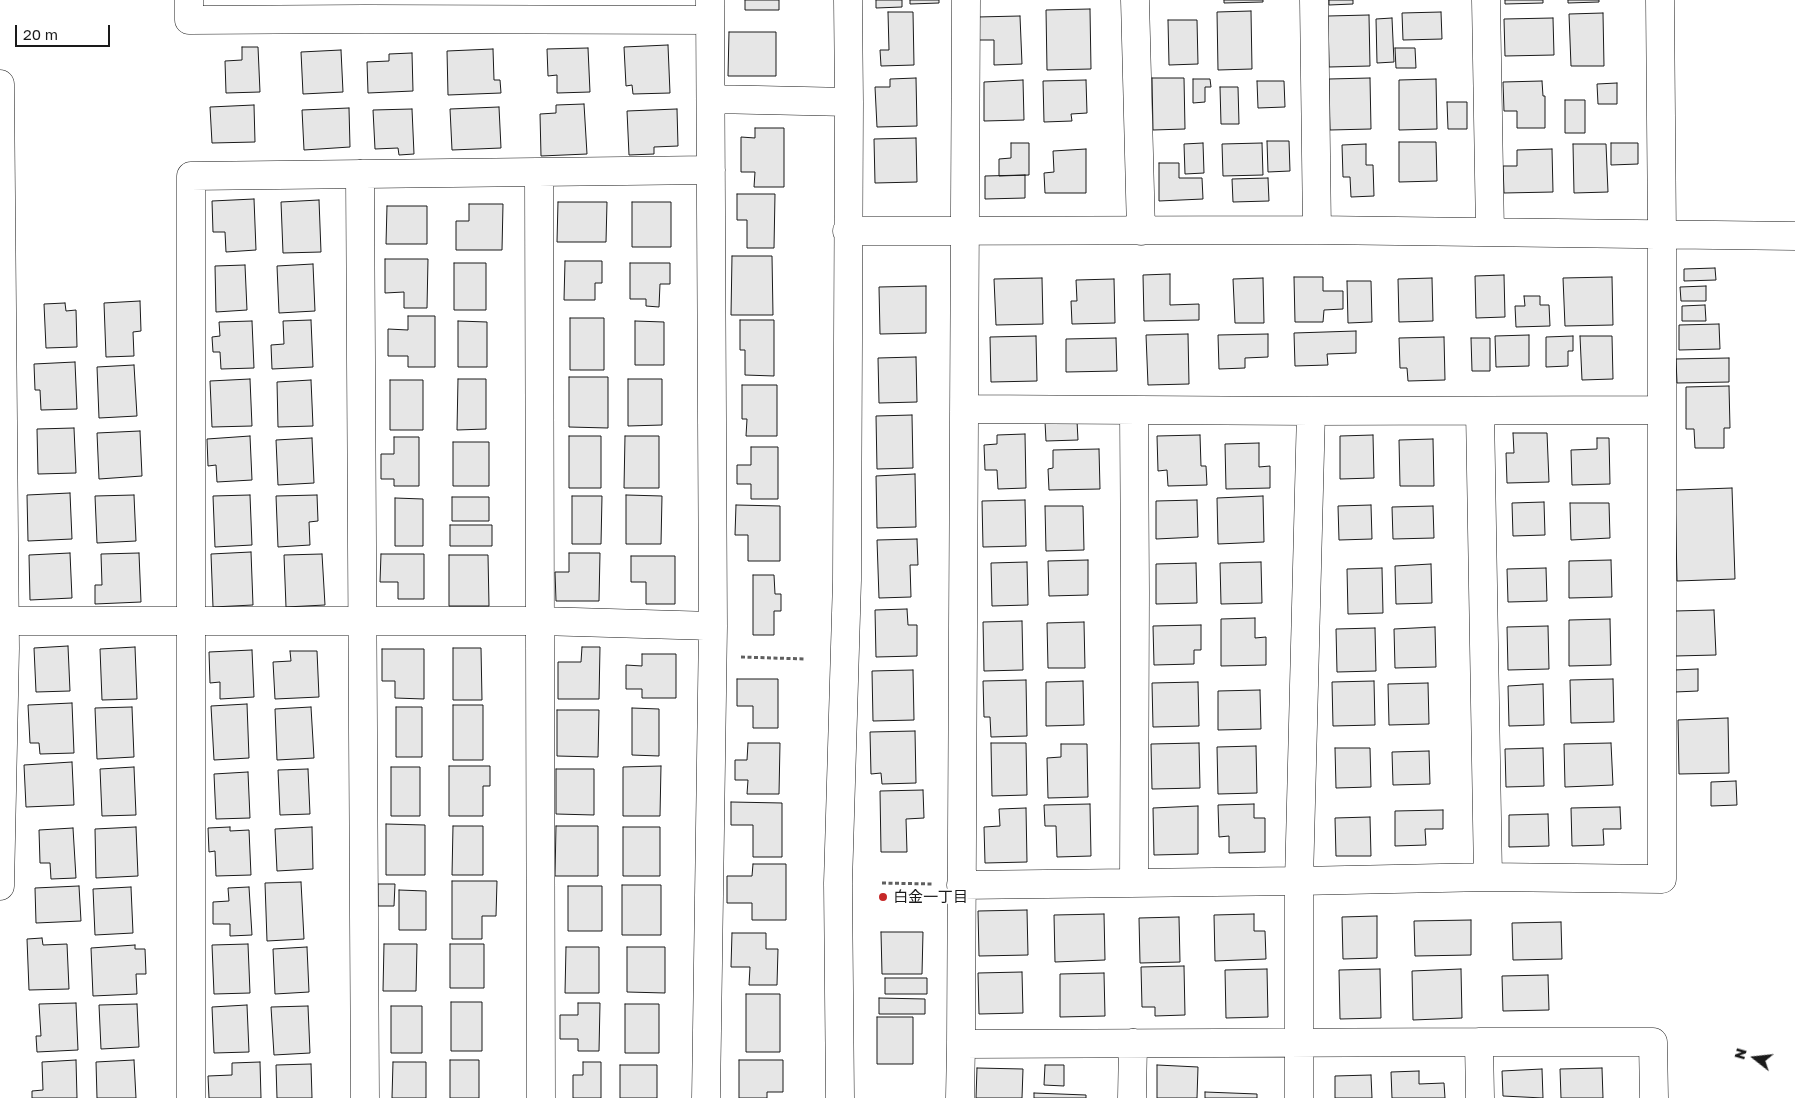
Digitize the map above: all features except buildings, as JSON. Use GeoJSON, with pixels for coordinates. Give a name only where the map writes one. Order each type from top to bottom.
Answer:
{"type":"FeatureCollection","features":[{"type":"Feature","properties":{"kind":"street"},"geometry":{"type":"LineString","coordinates":[[189,0],[189,20],[365,9],[710,10],[712,99],[710,170],[713,626],[706,1098]]}},
{"type":"Feature","properties":{"kind":"street"},"geometry":{"type":"LineString","coordinates":[[840,1098],[838,883],[847,580],[848,0]]}},
{"type":"Feature","properties":{"kind":"street"},"geometry":{"type":"LineString","coordinates":[[960,1098],[961,1044],[949,884],[966,409],[966,0]]}},
{"type":"Feature","properties":{"kind":"street"},"geometry":{"type":"LineString","coordinates":[[1135,0],[1141,231]]}},
{"type":"Feature","properties":{"kind":"street"},"geometry":{"type":"LineString","coordinates":[[1314,0],[1317,230]]}},
{"type":"Feature","properties":{"kind":"street"},"geometry":{"type":"LineString","coordinates":[[1486,0],[1490,232]]}},
{"type":"Feature","properties":{"kind":"street"},"geometry":{"type":"LineString","coordinates":[[949,884],[1299,882],[1488,878],[1662,879],[1660,0]]}},
{"type":"Feature","properties":{"kind":"street"},"geometry":{"type":"LineString","coordinates":[[0,84],[5,621],[2,648],[0,886]]}},
{"type":"Feature","properties":{"kind":"street"},"geometry":{"type":"LineString","coordinates":[[712,99],[849,102]]}},
{"type":"Feature","properties":{"kind":"street"},"geometry":{"type":"LineString","coordinates":[[191,1098],[191,176],[710,170]]}},
{"type":"Feature","properties":{"kind":"street"},"geometry":{"type":"LineString","coordinates":[[539,172],[541,1098]]}},
{"type":"Feature","properties":{"kind":"street"},"geometry":{"type":"LineString","coordinates":[[360,174],[365,1098]]}},
{"type":"Feature","properties":{"kind":"street"},"geometry":{"type":"LineString","coordinates":[[847,231],[1317,230],[1662,236],[1795,236]]}},
{"type":"Feature","properties":{"kind":"street"},"geometry":{"type":"LineString","coordinates":[[966,409],[1311,411],[1662,410]]}},
{"type":"Feature","properties":{"kind":"street"},"geometry":{"type":"LineString","coordinates":[[1134,410],[1134,883]]}},
{"type":"Feature","properties":{"kind":"street"},"geometry":{"type":"LineString","coordinates":[[1299,1098],[1299,882],[1311,411]]}},
{"type":"Feature","properties":{"kind":"street"},"geometry":{"type":"LineString","coordinates":[[1480,411],[1488,878]]}},
{"type":"Feature","properties":{"kind":"street"},"geometry":{"type":"LineString","coordinates":[[5,621],[540,621],[713,626]]}},
{"type":"Feature","properties":{"kind":"street"},"geometry":{"type":"LineString","coordinates":[[961,1044],[1133,1042],[1653,1042],[1654,1098]]}},
{"type":"Feature","properties":{"kind":"street"},"geometry":{"type":"LineString","coordinates":[[1132,1098],[1133,1042]]}},
{"type":"Feature","properties":{"kind":"street"},"geometry":{"type":"LineString","coordinates":[[1479,1042],[1480,1098]]}},
{"type":"Feature","properties":{"kind":"path"},"geometry":{"type":"LineString","coordinates":[[745,657],[806,658]]}},
{"type":"Feature","properties":{"kind":"path"},"geometry":{"type":"LineString","coordinates":[[882,883],[949,884]]}},
{"type":"Feature","properties":{"kind":"place","name":"白金一丁目"},"geometry":{"type":"Point","coordinates":[883,897]}}]}
